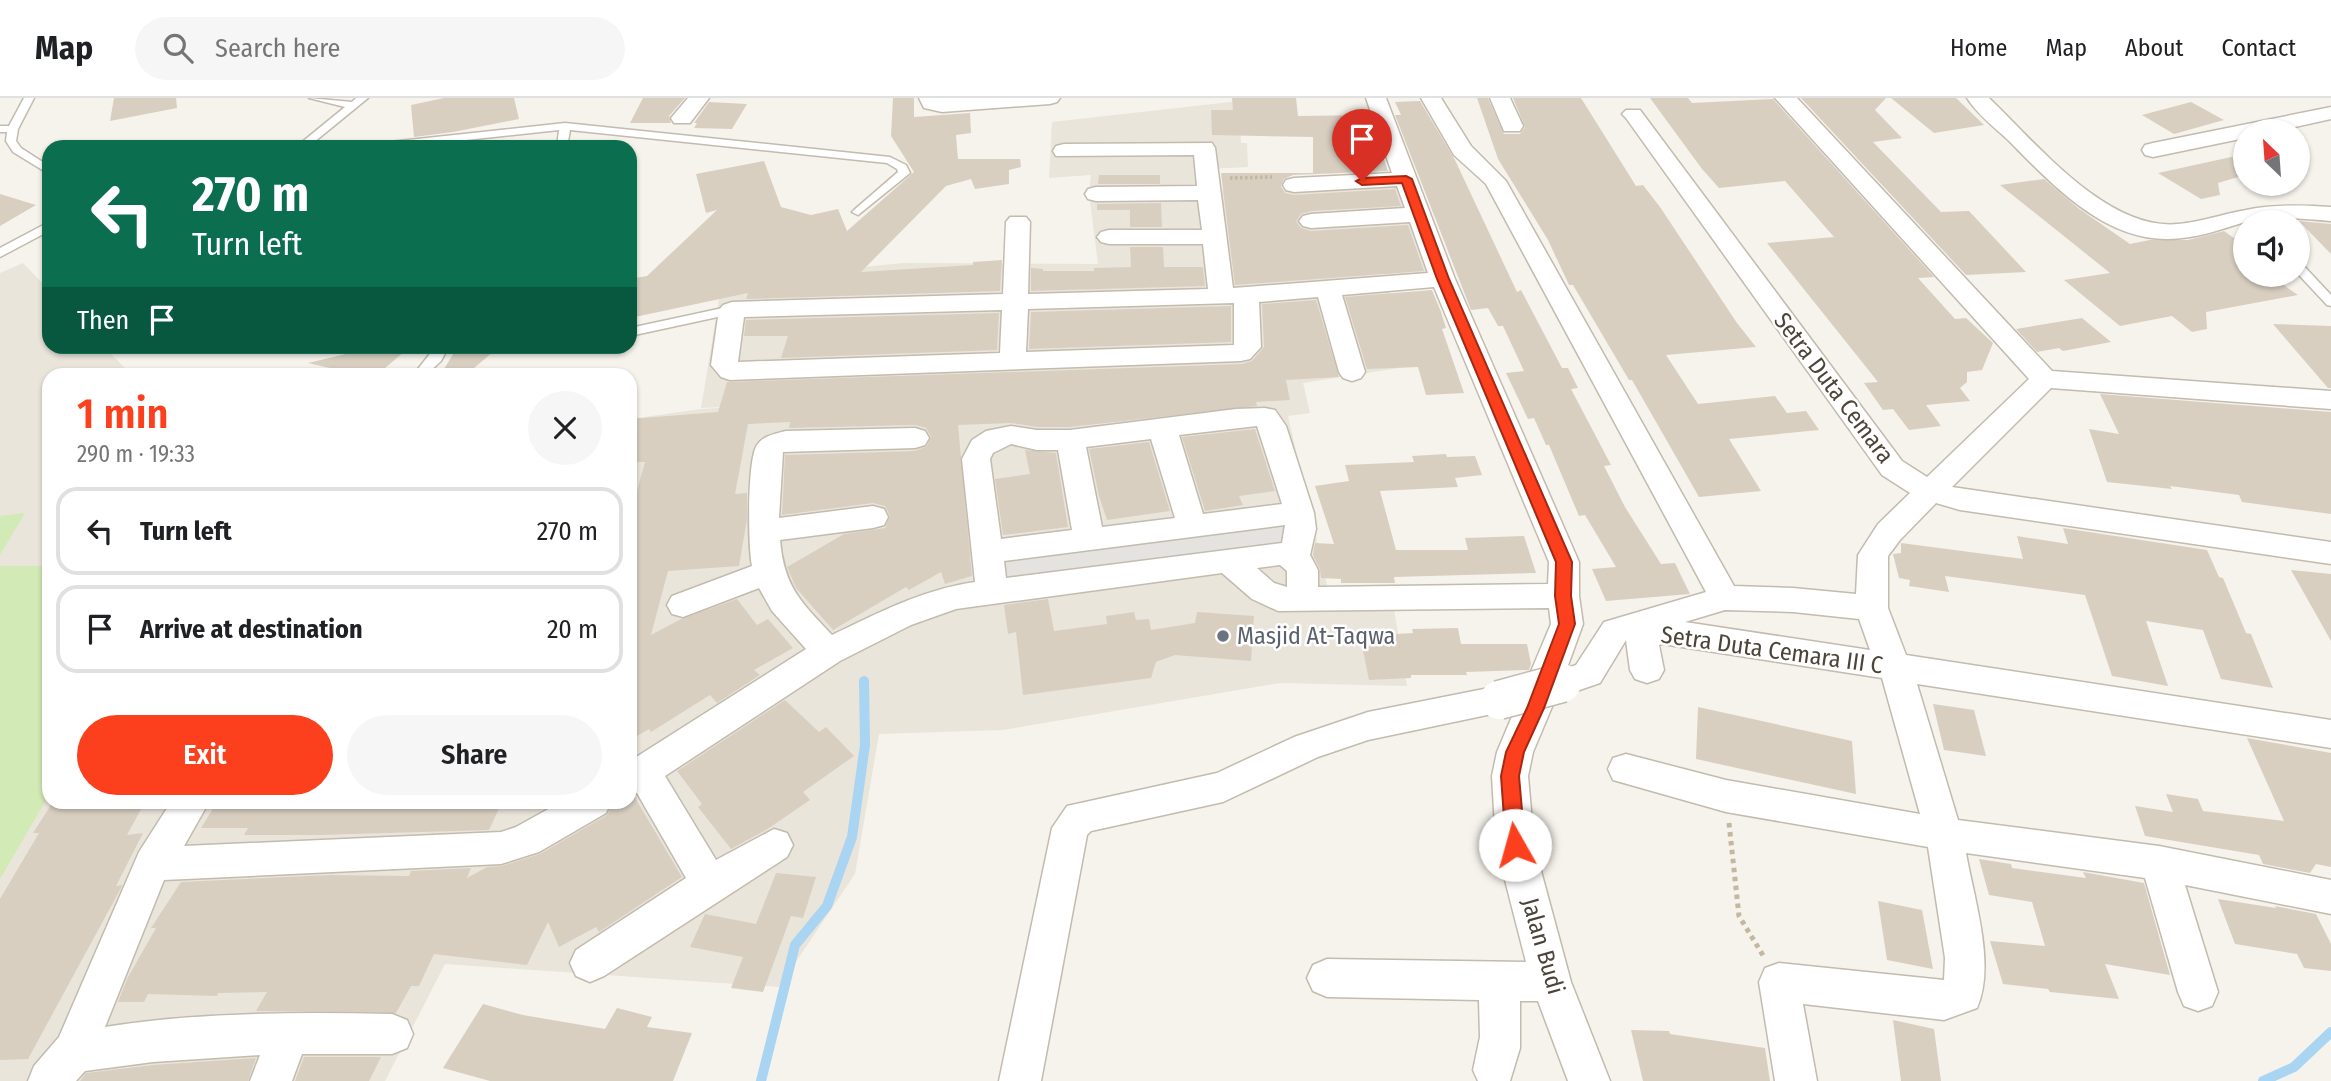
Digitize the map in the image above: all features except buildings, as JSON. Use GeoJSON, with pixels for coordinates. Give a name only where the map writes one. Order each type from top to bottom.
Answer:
{"type":"FeatureCollection","features":[{"type":"Feature","properties":{"kind":"street"},"geometry":{"type":"LineString","coordinates":[[682,118],[699,98]]}},
{"type":"Feature","properties":{"kind":"street"},"geometry":{"type":"LineString","coordinates":[[929,98],[931,104],[942,106],[1050,98]]}},
{"type":"Feature","properties":{"kind":"street","name":"Jalan Budi"},"geometry":{"type":"LineString","coordinates":[[1376,98],[1443,279],[1564,562],[1563,596],[1567,624],[1515,752],[1510,776],[1515,845],[1551,982],[1590,1081]]}},
{"type":"Feature","properties":{"kind":"street"},"geometry":{"type":"LineString","coordinates":[[1431,98],[1462,150],[1495,181],[1725,598]]}},
{"type":"Feature","properties":{"kind":"street"},"geometry":{"type":"LineString","coordinates":[[1500,98],[1512,126]]}},
{"type":"Feature","properties":{"kind":"street"},"geometry":{"type":"LineString","coordinates":[[1785,98],[2044,379],[2331,400]]}},
{"type":"Feature","properties":{"kind":"street"},"geometry":{"type":"LineString","coordinates":[[1977,98],[2051,170],[2087,199],[2134,227],[2174,232],[2204,228],[2255,215],[2302,211],[2331,214]]}},
{"type":"Feature","properties":{"kind":"street"},"geometry":{"type":"LineString","coordinates":[[2324,98],[2331,102]]}},
{"type":"Feature","properties":{"kind":"street"},"geometry":{"type":"LineString","coordinates":[[2304,119],[2331,113]]}},
{"type":"Feature","properties":{"kind":"street","name":"Setra Duta Cemara"},"geometry":{"type":"LineString","coordinates":[[1633,114],[1892,468],[1928,492],[1960,500],[2331,553]]}},
{"type":"Feature","properties":{"kind":"street"},"geometry":{"type":"LineString","coordinates":[[2153,150],[2233,135]]}},
{"type":"Feature","properties":{"kind":"street"},"geometry":{"type":"LineString","coordinates":[[1064,150],[1204,148],[1214,237],[1233,295],[1248,347],[1241,353],[730,371],[724,365],[732,310],[1233,295],[1443,279]]}},
{"type":"Feature","properties":{"kind":"street"},"geometry":{"type":"LineString","coordinates":[[1294,185],[1406,179]]}},
{"type":"Feature","properties":{"kind":"street"},"geometry":{"type":"LineString","coordinates":[[1098,204],[1209,195]]}},
{"type":"Feature","properties":{"kind":"street"},"geometry":{"type":"LineString","coordinates":[[1311,221],[1419,214]]}},
{"type":"Feature","properties":{"kind":"street"},"geometry":{"type":"LineString","coordinates":[[1013,359],[1018,222]]}},
{"type":"Feature","properties":{"kind":"street"},"geometry":{"type":"LineString","coordinates":[[1109,237],[1214,237]]}},
{"type":"Feature","properties":{"kind":"street"},"geometry":{"type":"LineString","coordinates":[[1328,289],[1352,372]]}},
{"type":"Feature","properties":{"kind":"street"},"geometry":{"type":"LineString","coordinates":[[1796,1081],[1779,982],[1944,1000],[1963,994],[1965,958],[1944,834],[1895,666],[1883,643],[1872,608],[1873,555],[1889,532],[2044,379]]}},
{"type":"Feature","properties":{"kind":"street"},"geometry":{"type":"LineString","coordinates":[[992,590],[976,459],[982,447],[996,438],[1011,435],[1070,440],[1163,430],[1236,418],[1265,417],[1272,426],[1299,513],[1301,529],[1294,556],[1306,579],[1299,600]]}},
{"type":"Feature","properties":{"kind":"street"},"geometry":{"type":"LineString","coordinates":[[1163,430],[1192,526]]}},
{"type":"Feature","properties":{"kind":"street"},"geometry":{"type":"LineString","coordinates":[[828,652],[779,596],[769,572],[765,531],[769,449],[776,443],[915,438]]}},
{"type":"Feature","properties":{"kind":"street"},"geometry":{"type":"LineString","coordinates":[[1070,440],[1089,540]]}},
{"type":"Feature","properties":{"kind":"street"},"geometry":{"type":"LineString","coordinates":[[988,552],[1299,513]]}},
{"type":"Feature","properties":{"kind":"street"},"geometry":{"type":"LineString","coordinates":[[765,531],[873,517]]}},
{"type":"Feature","properties":{"kind":"street"},"geometry":{"type":"LineString","coordinates":[[710,884],[637,776],[828,652],[900,616],[954,597],[1227,560],[1280,554],[1294,556]]}},
{"type":"Feature","properties":{"kind":"street"},"geometry":{"type":"LineString","coordinates":[[1227,560],[1263,591],[1278,599],[1563,596]]}},
{"type":"Feature","properties":{"kind":"street"},"geometry":{"type":"LineString","coordinates":[[683,605],[769,572]]}},
{"type":"Feature","properties":{"kind":"street"},"geometry":{"type":"LineString","coordinates":[[1020,1081],[1070,828],[1080,817],[1223,787],[1306,747],[1368,726],[1499,700],[1562,683],[1588,674],[1615,631],[1725,598],[1793,600],[1872,608]]}},
{"type":"Feature","properties":{"kind":"street","name":"Setra Duta Cemara III C"},"geometry":{"type":"LineString","coordinates":[[1647,670],[1642,638],[1661,631],[1895,666]]}},
{"type":"Feature","properties":{"kind":"street"},"geometry":{"type":"LineString","coordinates":[[1895,666],[2331,734]]}},
{"type":"Feature","properties":{"kind":"street"},"geometry":{"type":"LineString","coordinates":[[1626,769],[1726,796],[1944,834],[2159,863],[2331,897]]}},
{"type":"Feature","properties":{"kind":"street"},"geometry":{"type":"LineString","coordinates":[[62,1067],[152,864],[187,809]]}},
{"type":"Feature","properties":{"kind":"street"},"geometry":{"type":"LineString","coordinates":[[152,864],[500,848],[526,840],[581,809]]}},
{"type":"Feature","properties":{"kind":"street"},"geometry":{"type":"LineString","coordinates":[[590,963],[774,845]]}},
{"type":"Feature","properties":{"kind":"street"},"geometry":{"type":"LineString","coordinates":[[2159,863],[2198,992]]}},
{"type":"Feature","properties":{"kind":"street"},"geometry":{"type":"LineString","coordinates":[[1327,978],[1551,982]]}},
{"type":"Feature","properties":{"kind":"street"},"geometry":{"type":"LineString","coordinates":[[1494,1070],[1500,1054],[1502,1034],[1498,982]]}},
{"type":"Feature","properties":{"kind":"street"},"geometry":{"type":"LineString","coordinates":[[62,1067],[116,1045],[290,1032],[392,1034]]}},
{"type":"Feature","properties":{"kind":"street"},"geometry":{"type":"LineString","coordinates":[[271,1081],[290,1032]]}},
{"type":"Feature","properties":{"kind":"lane"},"geometry":{"type":"LineString","coordinates":[[29,98],[13,129],[11,141],[17,150],[42,166]]}},
{"type":"Feature","properties":{"kind":"lane"},"geometry":{"type":"LineString","coordinates":[[314,98],[358,101]]}},
{"type":"Feature","properties":{"kind":"lane"},"geometry":{"type":"LineString","coordinates":[[309,140],[358,101]]}},
{"type":"Feature","properties":{"kind":"lane"},"geometry":{"type":"LineString","coordinates":[[436,140],[565,126],[863,157],[897,163],[904,173],[858,212]]}},
{"type":"Feature","properties":{"kind":"lane"},"geometry":{"type":"LineString","coordinates":[[563,140],[565,126]]}},
{"type":"Feature","properties":{"kind":"lane"},"geometry":{"type":"LineString","coordinates":[[0,128],[13,129]]}},
{"type":"Feature","properties":{"kind":"lane"},"geometry":{"type":"LineString","coordinates":[[0,253],[42,230]]}},
{"type":"Feature","properties":{"kind":"lane"},"geometry":{"type":"LineString","coordinates":[[2310,280],[2331,302]]}},
{"type":"Feature","properties":{"kind":"lane"},"geometry":{"type":"LineString","coordinates":[[637,330],[732,310]]}},
{"type":"Feature","properties":{"kind":"lane"},"geometry":{"type":"LineString","coordinates":[[426,368],[438,354]]}},
{"type":"Feature","properties":{"kind":"path"},"geometry":{"type":"LineString","coordinates":[[1209,195],[1272,177]]}},
{"type":"Feature","properties":{"kind":"path"},"geometry":{"type":"LineString","coordinates":[[1726,796],[1739,916],[1779,982]]}},
{"type":"Feature","properties":{"kind":"shaded area"},"geometry":{"type":"Polygon","coordinates":[[[1239,101],[1241,143],[1247,143],[1248,167],[1209,169],[1211,190],[1260,189],[1261,192],[1400,183],[1435,279],[1389,289],[1405,367],[1303,383],[1310,413],[1288,416],[1328,589],[1553,606],[1394,610],[1407,686],[1280,683],[1003,730],[879,734],[855,874],[779,987],[445,964],[385,1081],[0,1081],[0,273],[23,263],[42,283],[42,354],[111,354],[125,368],[42,368],[42,809],[637,809],[637,418],[701,409],[816,402],[701,408],[722,281],[903,263],[1098,264],[1089,193],[1091,175],[1049,178],[1052,122],[1239,101]]]}},
{"type":"Feature","properties":{"kind":"shaded area"},"geometry":{"type":"Polygon","coordinates":[[[1278,515],[1287,541],[1002,577],[999,551],[1278,515]]]}},
{"type":"Feature","properties":{"kind":"green space"},"geometry":{"type":"Polygon","coordinates":[[[25,513],[0,555],[0,516],[25,513]]]}},
{"type":"Feature","properties":{"kind":"green space"},"geometry":{"type":"Polygon","coordinates":[[[0,566],[42,566],[42,807],[0,879],[0,566]]]}},
{"type":"Feature","properties":{"kind":"waterway"},"geometry":{"type":"LineString","coordinates":[[761,1081],[795,945],[827,906],[852,837],[865,745],[864,681]]}},
{"type":"Feature","properties":{"kind":"waterway"},"geometry":{"type":"LineString","coordinates":[[2263,1081],[2294,1067],[2331,1032]]}},
{"type":"Feature","properties":{"kind":"place","name":"Masjid At-Taqwa"},"geometry":{"type":"Point","coordinates":[1223,636]}},
{"type":"Feature","properties":{"kind":"route"},"geometry":{"type":"LineString","coordinates":[[1362,181],[1406,179],[1443,279],[1564,562],[1563,596],[1567,624],[1515,752],[1510,776],[1515,845]]}}]}
